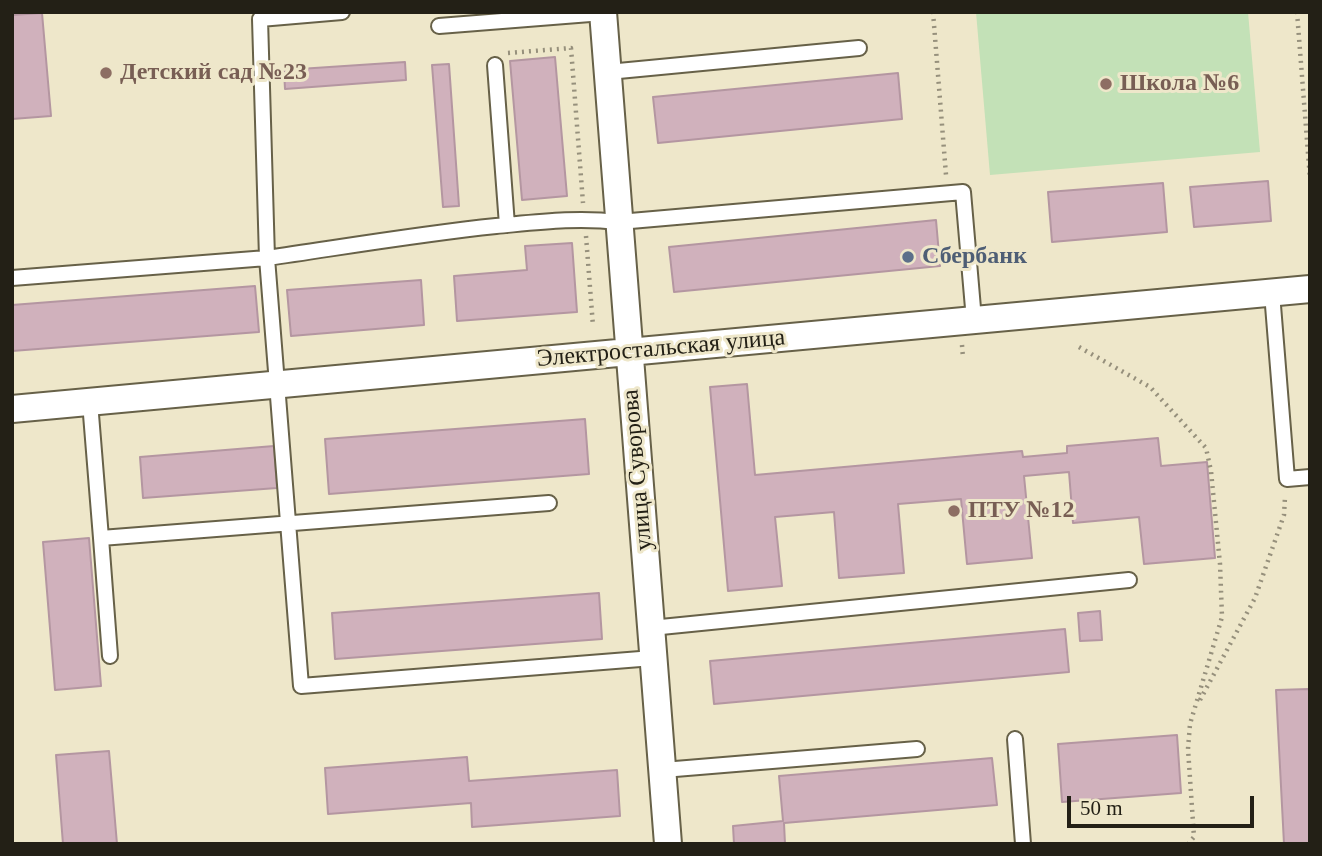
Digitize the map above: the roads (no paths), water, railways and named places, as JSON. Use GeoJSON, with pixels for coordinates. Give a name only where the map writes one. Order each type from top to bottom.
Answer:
{"type":"FeatureCollection","features":[{"type":"Feature","properties":{"kind":"street","name":"улица Суворова"},"geometry":{"type":"LineString","coordinates":[[603,13],[668,844]]}},
{"type":"Feature","properties":{"kind":"street","name":"Электростальская улица"},"geometry":{"type":"LineString","coordinates":[[12,409],[1310,289]]}},
{"type":"Feature","properties":{"kind":"lane"},"geometry":{"type":"LineString","coordinates":[[342,12],[261,19],[267,258],[301,686],[653,658]]}},
{"type":"Feature","properties":{"kind":"lane"},"geometry":{"type":"LineString","coordinates":[[439,26],[603,13]]}},
{"type":"Feature","properties":{"kind":"lane"},"geometry":{"type":"LineString","coordinates":[[608,72],[859,48]]}},
{"type":"Feature","properties":{"kind":"lane"},"geometry":{"type":"LineString","coordinates":[[495,65],[507,225]]}},
{"type":"Feature","properties":{"kind":"lane"},"geometry":{"type":"LineString","coordinates":[[12,278],[267,258],[443,231],[584,218],[619,222],[963,192],[974,320]]}},
{"type":"Feature","properties":{"kind":"lane"},"geometry":{"type":"LineString","coordinates":[[1272,293],[1287,479],[1310,477]]}},
{"type":"Feature","properties":{"kind":"lane"},"geometry":{"type":"LineString","coordinates":[[90,402],[110,656]]}},
{"type":"Feature","properties":{"kind":"lane"},"geometry":{"type":"LineString","coordinates":[[101,538],[549,503]]}},
{"type":"Feature","properties":{"kind":"lane"},"geometry":{"type":"LineString","coordinates":[[651,628],[1129,580]]}},
{"type":"Feature","properties":{"kind":"lane"},"geometry":{"type":"LineString","coordinates":[[1015,738],[1023,844]]}},
{"type":"Feature","properties":{"kind":"lane"},"geometry":{"type":"LineString","coordinates":[[663,770],[917,749]]}},
{"type":"Feature","properties":{"kind":"place","name":"Детский сад №23"},"geometry":{"type":"Point","coordinates":[106,73]}},
{"type":"Feature","properties":{"kind":"place","name":"Школа №6"},"geometry":{"type":"Point","coordinates":[1106,84]}},
{"type":"Feature","properties":{"kind":"place","name":"Сбербанк"},"geometry":{"type":"Point","coordinates":[908,257]}},
{"type":"Feature","properties":{"kind":"place","name":"ПТУ №12"},"geometry":{"type":"Point","coordinates":[954,511]}}]}
